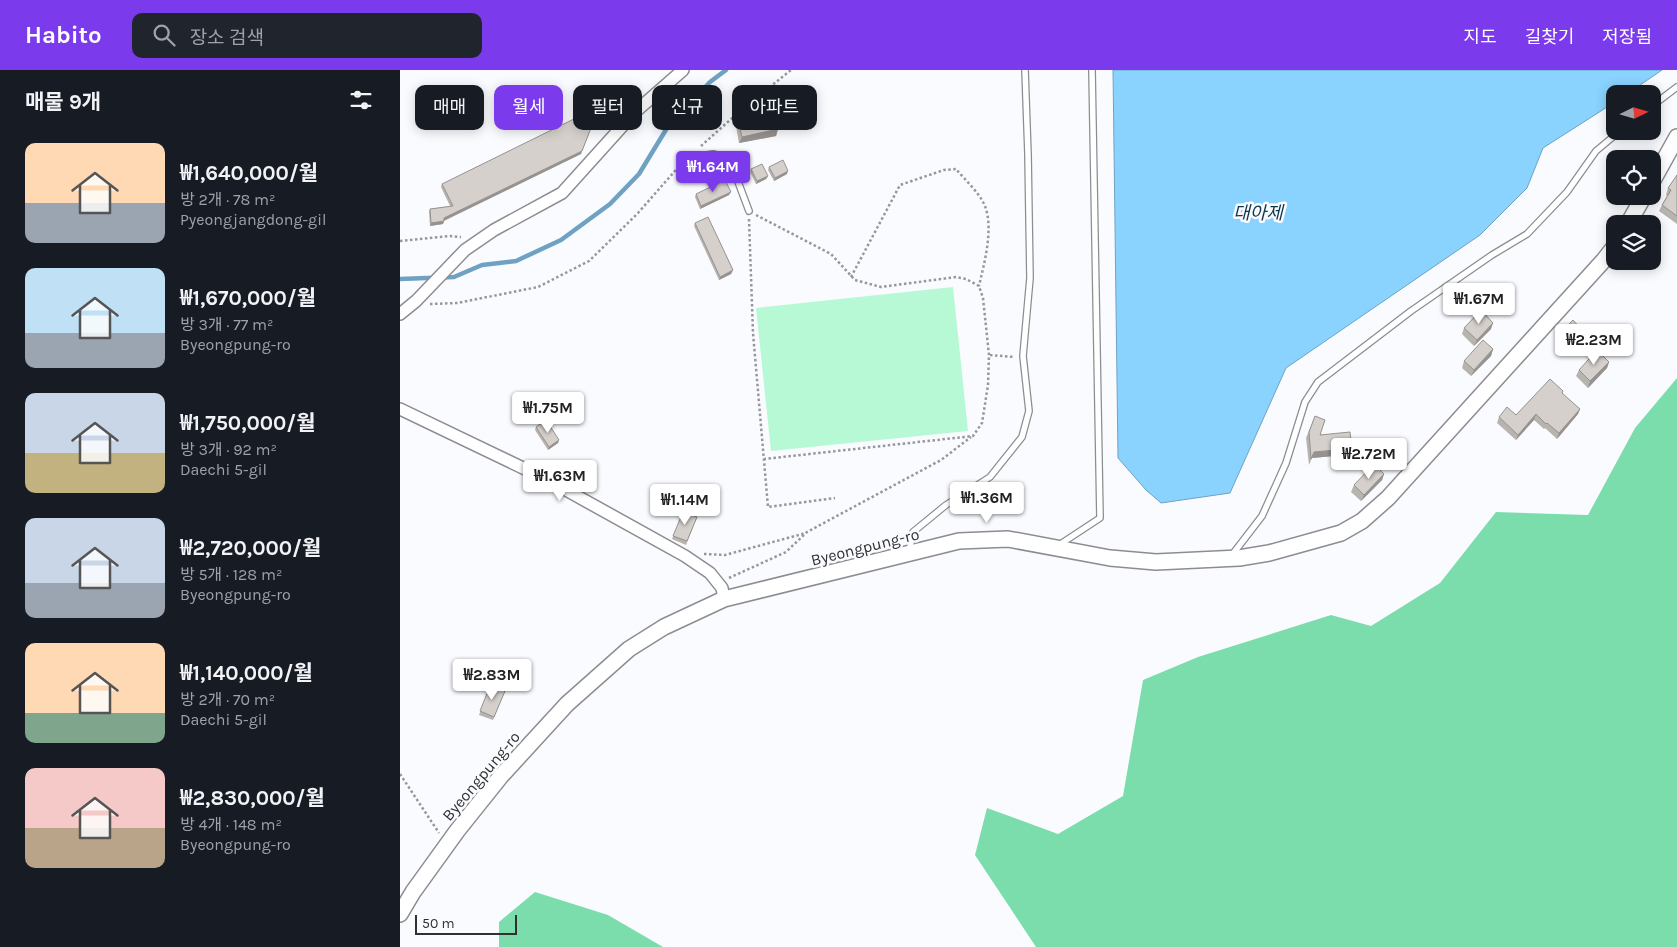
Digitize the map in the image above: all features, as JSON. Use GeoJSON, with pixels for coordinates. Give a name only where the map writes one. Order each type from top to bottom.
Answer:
{"type":"FeatureCollection","features":[{"type":"Feature","properties":{"kind":"main road"},"geometry":{"type":"LineString","coordinates":[[1661,166],[1677,137]]}},
{"type":"Feature","properties":{"kind":"main road","name":"Byeongpung-ro"},"geometry":{"type":"LineString","coordinates":[[400,914],[413,892],[451,840],[501,776],[567,704],[630,649],[664,627],[724,600],[959,541],[1008,539],[1110,558],[1156,562],[1229,559],[1269,553],[1341,533],[1362,521],[1388,498],[1606,257]]}},
{"type":"Feature","properties":{"kind":"street"},"geometry":{"type":"LineString","coordinates":[[400,314],[463,252],[494,230],[562,193],[635,112],[683,70]]}},
{"type":"Feature","properties":{"kind":"street"},"geometry":{"type":"LineString","coordinates":[[400,409],[548,480],[681,554],[710,573],[722,588],[724,600]]}},
{"type":"Feature","properties":{"kind":"lane"},"geometry":{"type":"LineString","coordinates":[[909,554],[913,532],[946,505],[990,477],[1022,437],[1029,412],[1023,356],[1030,278],[1025,70]]}},
{"type":"Feature","properties":{"kind":"lane"},"geometry":{"type":"LineString","coordinates":[[1056,548],[1100,518],[1092,70]]}},
{"type":"Feature","properties":{"kind":"lane"},"geometry":{"type":"LineString","coordinates":[[1661,99],[1677,86]]}},
{"type":"Feature","properties":{"kind":"lane"},"geometry":{"type":"LineString","coordinates":[[1229,559],[1262,516],[1286,463],[1305,402],[1318,382],[1411,311],[1492,255],[1527,234],[1566,192],[1596,151],[1609,140]]}},
{"type":"Feature","properties":{"kind":"lane"},"geometry":{"type":"LineString","coordinates":[[688,158],[713,154],[725,157],[734,170],[749,211]]}},
{"type":"Feature","properties":{"kind":"path"},"geometry":{"type":"LineString","coordinates":[[413,303],[458,302],[538,287],[589,261],[638,213],[688,158],[740,111],[791,70]]}},
{"type":"Feature","properties":{"kind":"path"},"geometry":{"type":"LineString","coordinates":[[681,554],[725,554],[807,532],[942,460],[972,436],[982,423],[988,385],[989,355],[983,298],[979,286],[985,262],[988,226],[986,208],[972,187],[956,169],[944,170],[900,185],[851,277]]}},
{"type":"Feature","properties":{"kind":"path"},"geometry":{"type":"LineString","coordinates":[[835,498],[768,507],[753,333],[749,211],[830,254],[855,280],[881,287],[956,277],[966,279],[979,286]]}},
{"type":"Feature","properties":{"kind":"path"},"geometry":{"type":"LineString","coordinates":[[400,241],[450,236],[481,239]]}},
{"type":"Feature","properties":{"kind":"path"},"geometry":{"type":"LineString","coordinates":[[989,355],[1023,356]]}},
{"type":"Feature","properties":{"kind":"path"},"geometry":{"type":"LineString","coordinates":[[764,458],[972,436]]}},
{"type":"Feature","properties":{"kind":"path"},"geometry":{"type":"LineString","coordinates":[[717,583],[786,552],[807,532]]}},
{"type":"Feature","properties":{"kind":"path"},"geometry":{"type":"LineString","coordinates":[[400,774],[438,833],[451,840]]}},
{"type":"Feature","properties":{"kind":"green space"},"geometry":{"type":"Polygon","coordinates":[[[953,287],[968,431],[771,451],[756,308],[953,287]]]}},
{"type":"Feature","properties":{"kind":"green space"},"geometry":{"type":"Polygon","coordinates":[[[1677,378],[1677,947],[1036,947],[975,855],[987,808],[1058,834],[1123,796],[1143,680],[1198,657],[1331,615],[1371,626],[1440,583],[1496,512],[1588,515],[1635,428],[1677,378]]]}},
{"type":"Feature","properties":{"kind":"green space"},"geometry":{"type":"Polygon","coordinates":[[[535,892],[608,915],[663,947],[499,947],[499,922],[535,892]]]}},
{"type":"Feature","properties":{"kind":"water","name":"대아제"},"geometry":{"type":"Polygon","coordinates":[[[1113,70],[1662,70],[1640,85],[1606,85],[1606,108],[1543,148],[1527,188],[1480,235],[1286,368],[1230,493],[1161,503],[1146,490],[1118,458],[1113,70]]]}},
{"type":"Feature","properties":{"kind":"building"},"geometry":{"type":"Polygon","coordinates":[[[573,119],[573,130],[590,130],[582,151],[444,218],[444,221],[431,223],[430,209],[453,206],[442,184],[552,130],[563,130],[563,124],[573,119]]]}},
{"type":"Feature","properties":{"kind":"building"},"geometry":{"type":"Polygon","coordinates":[[[740,130],[774,130],[742,137],[740,130]]]}},
{"type":"Feature","properties":{"kind":"building"},"geometry":{"type":"Polygon","coordinates":[[[783,160],[788,171],[775,178],[769,167],[783,160]]]}},
{"type":"Feature","properties":{"kind":"building"},"geometry":{"type":"Polygon","coordinates":[[[762,164],[768,176],[757,181],[751,169],[762,164]]]}},
{"type":"Feature","properties":{"kind":"building"},"geometry":{"type":"Polygon","coordinates":[[[1677,175],[1677,216],[1662,205],[1671,190],[1668,188],[1677,175]]]}},
{"type":"Feature","properties":{"kind":"building"},"geometry":{"type":"Polygon","coordinates":[[[725,180],[731,192],[701,206],[696,194],[725,180]]]}},
{"type":"Feature","properties":{"kind":"building"},"geometry":{"type":"Polygon","coordinates":[[[708,217],[733,270],[720,277],[695,223],[708,217]]]}},
{"type":"Feature","properties":{"kind":"building"},"geometry":{"type":"Polygon","coordinates":[[[1481,310],[1493,323],[1477,340],[1464,328],[1481,310]]]}},
{"type":"Feature","properties":{"kind":"building"},"geometry":{"type":"Polygon","coordinates":[[[1573,320],[1582,330],[1572,341],[1562,331],[1573,320]]]}},
{"type":"Feature","properties":{"kind":"building"},"geometry":{"type":"Polygon","coordinates":[[[1483,340],[1493,349],[1474,370],[1464,361],[1483,340]]]}},
{"type":"Feature","properties":{"kind":"building"},"geometry":{"type":"Polygon","coordinates":[[[1597,350],[1609,362],[1590,381],[1579,370],[1597,350]]]}},
{"type":"Feature","properties":{"kind":"building"},"geometry":{"type":"Polygon","coordinates":[[[1550,379],[1580,409],[1559,433],[1536,414],[1518,435],[1499,417],[1507,407],[1516,415],[1550,379]]]}},
{"type":"Feature","properties":{"kind":"building"},"geometry":{"type":"Polygon","coordinates":[[[1315,416],[1325,420],[1320,435],[1350,432],[1353,457],[1337,459],[1336,450],[1314,452],[1311,459],[1309,432],[1315,416]]]}},
{"type":"Feature","properties":{"kind":"building"},"geometry":{"type":"Polygon","coordinates":[[[546,420],[559,440],[549,447],[536,427],[546,420]]]}},
{"type":"Feature","properties":{"kind":"building"},"geometry":{"type":"Polygon","coordinates":[[[1374,464],[1384,474],[1364,495],[1354,485],[1374,464]]]}},
{"type":"Feature","properties":{"kind":"building"},"geometry":{"type":"Polygon","coordinates":[[[683,512],[697,517],[687,541],[673,536],[683,512]]]}},
{"type":"Feature","properties":{"kind":"building"},"geometry":{"type":"Polygon","coordinates":[[[490,686],[505,691],[494,717],[480,711],[490,686]]]}},
{"type":"Feature","properties":{"kind":"waterway"},"geometry":{"type":"LineString","coordinates":[[400,279],[454,277],[482,265],[516,261],[561,240],[610,204],[639,174],[667,128],[710,82],[726,70]]}}]}
